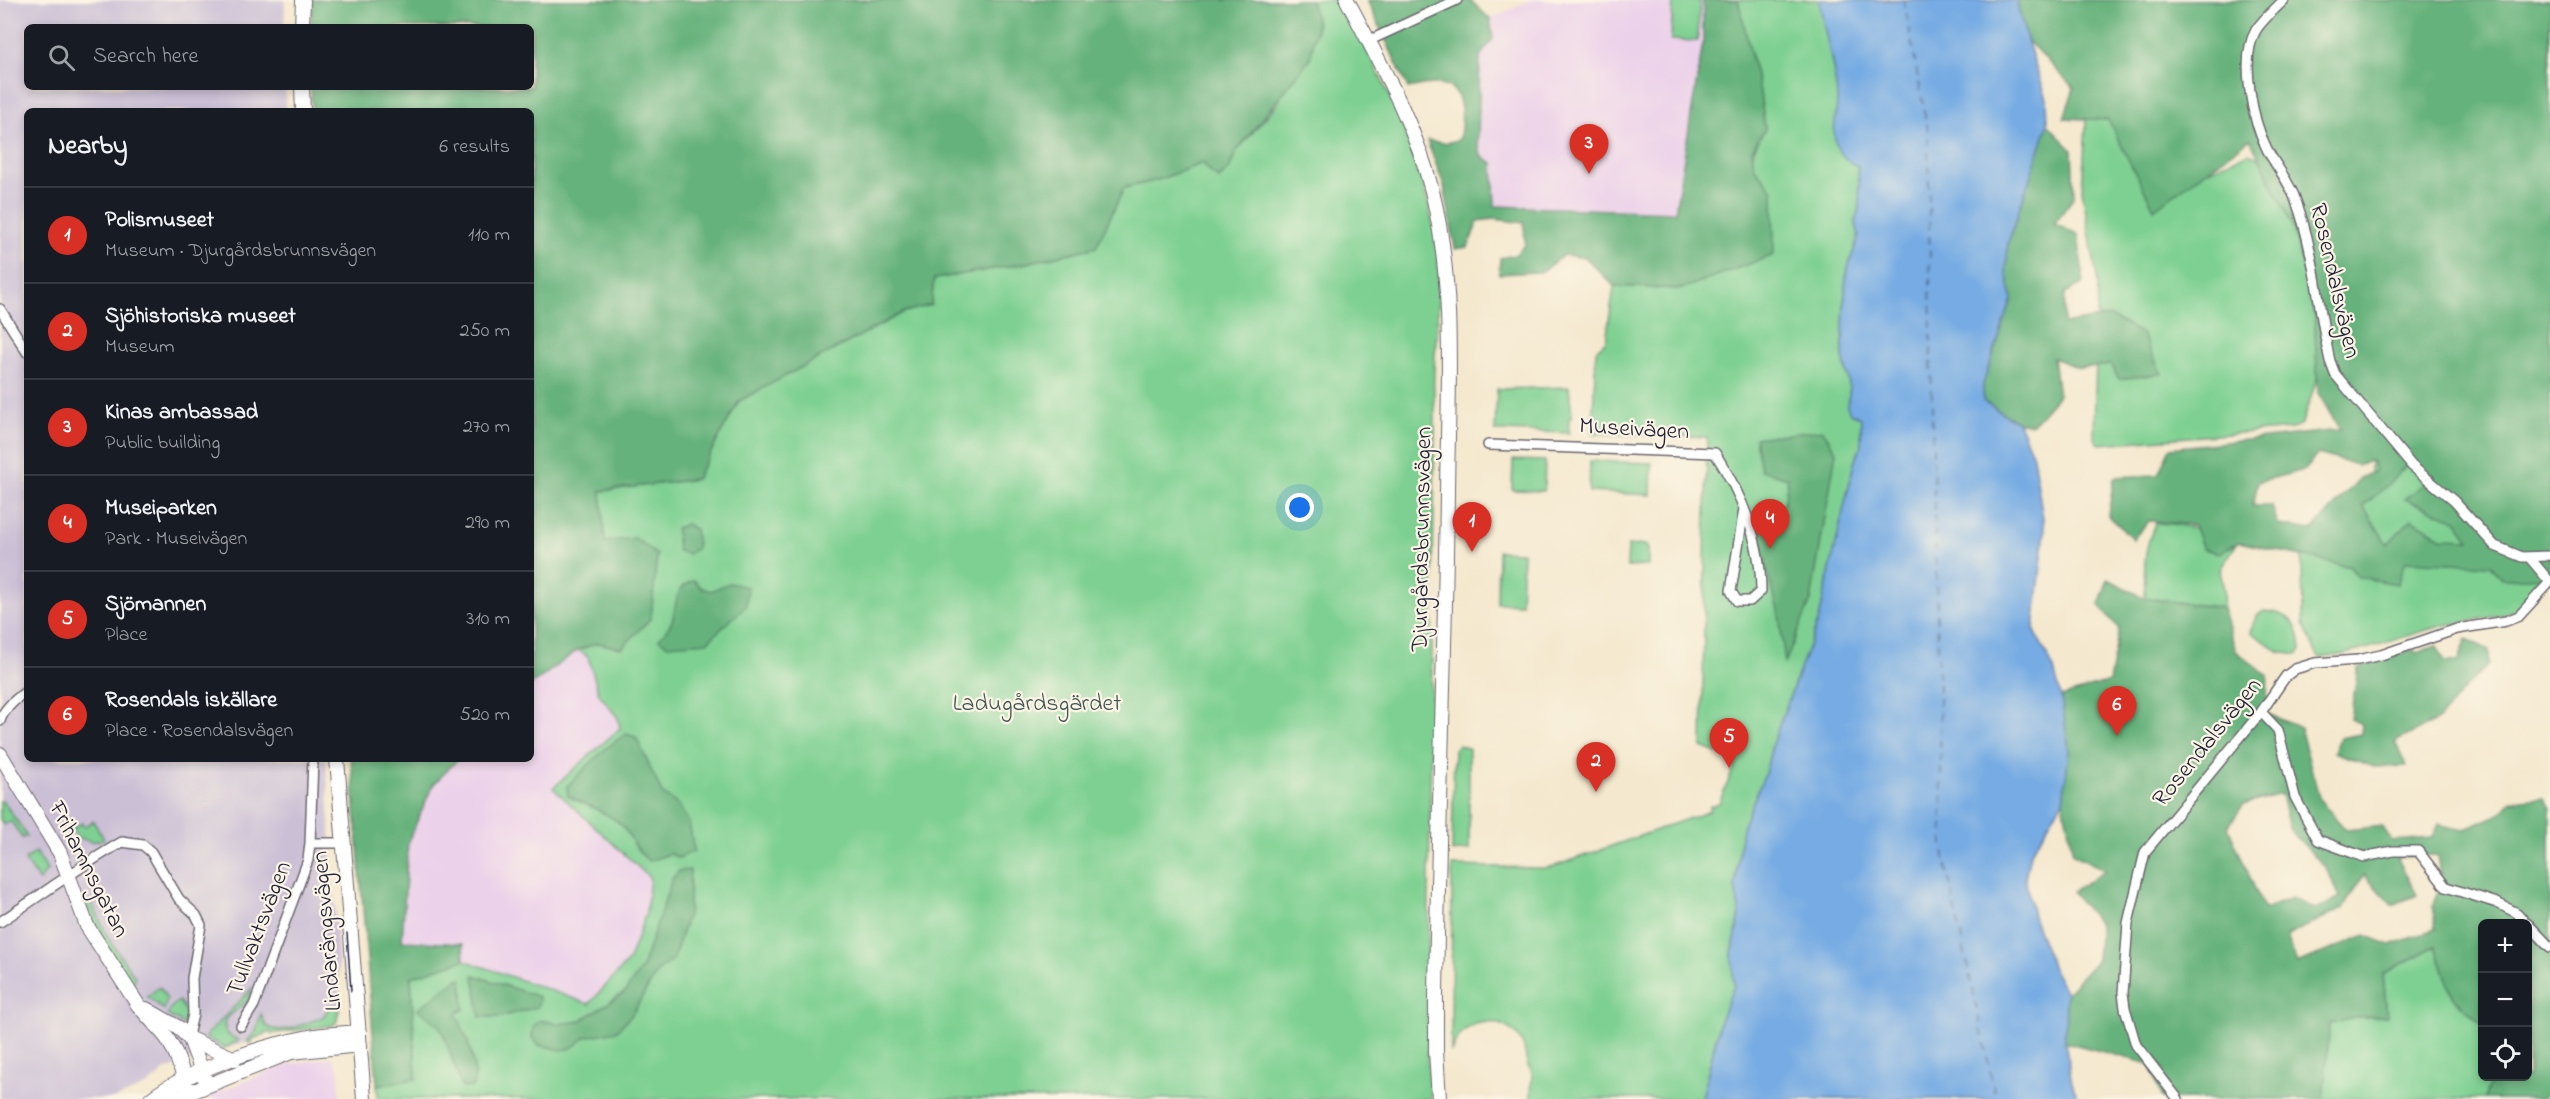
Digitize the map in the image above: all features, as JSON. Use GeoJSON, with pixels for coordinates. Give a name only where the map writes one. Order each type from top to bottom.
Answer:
{"type":"FeatureCollection","features":[{"type":"Feature","properties":{"kind":"street"},"geometry":{"type":"LineString","coordinates":[[302,24],[303,0]]}},
{"type":"Feature","properties":{"kind":"street","name":"Djurgårdsbrunnsvägen"},"geometry":{"type":"LineString","coordinates":[[1347,0],[1407,121],[1432,189],[1444,254],[1448,292],[1445,648],[1436,998],[1439,1099]]}},
{"type":"Feature","properties":{"kind":"street"},"geometry":{"type":"LineString","coordinates":[[1368,41],[1457,0]]}},
{"type":"Feature","properties":{"kind":"street","name":"Rosendalsvägen"},"geometry":{"type":"LineString","coordinates":[[2178,1099],[2144,1058],[2130,1034],[2123,993],[2128,923],[2145,852],[2261,712],[2286,676],[2299,667],[2381,655],[2457,629],[2506,621],[2519,616],[2550,582],[2529,557],[2522,557],[2495,546],[2460,507],[2412,466],[2335,374],[2330,361],[2313,265],[2296,201],[2289,183],[2268,152],[2250,96],[2250,59],[2257,30],[2284,0]]}},
{"type":"Feature","properties":{"kind":"street"},"geometry":{"type":"LineString","coordinates":[[302,90],[303,108]]}},
{"type":"Feature","properties":{"kind":"street"},"geometry":{"type":"LineString","coordinates":[[0,309],[24,347]]}},
{"type":"Feature","properties":{"kind":"street","name":"Museivägen"},"geometry":{"type":"LineString","coordinates":[[1488,445],[1715,453],[1735,484],[1750,524],[1761,563],[1761,591],[1750,601],[1737,601],[1731,591],[1744,509]]}},
{"type":"Feature","properties":{"kind":"street"},"geometry":{"type":"LineString","coordinates":[[2529,557],[2550,556]]}},
{"type":"Feature","properties":{"kind":"street"},"geometry":{"type":"LineString","coordinates":[[0,721],[13,702],[24,693]]}},
{"type":"Feature","properties":{"kind":"street"},"geometry":{"type":"LineString","coordinates":[[2261,712],[2278,730],[2295,796],[2318,840],[2364,857],[2393,851],[2418,851],[2446,887],[2497,903],[2517,913],[2522,919]]}},
{"type":"Feature","properties":{"kind":"street","name":"Frihamnsgatan"},"geometry":{"type":"LineString","coordinates":[[0,754],[60,853],[87,926],[138,1005],[167,1038],[175,1052],[187,1086]]}},
{"type":"Feature","properties":{"kind":"street","name":"Tullvaktsvägen"},"geometry":{"type":"LineString","coordinates":[[241,1026],[259,993],[308,860],[313,762]]}},
{"type":"Feature","properties":{"kind":"street","name":"Lindarängsvägen"},"geometry":{"type":"LineString","coordinates":[[337,762],[364,1099]]}},
{"type":"Feature","properties":{"kind":"street"},"geometry":{"type":"LineString","coordinates":[[0,922],[69,877],[89,861],[122,842],[143,845],[151,852],[179,899],[201,925],[192,978],[193,1014],[189,1038],[207,1085]]}},
{"type":"Feature","properties":{"kind":"street","name":"Tullvaktsvägen"},"geometry":{"type":"LineString","coordinates":[[310,843],[343,843]]}},
{"type":"Feature","properties":{"kind":"street"},"geometry":{"type":"LineString","coordinates":[[2532,929],[2550,947]]}},
{"type":"Feature","properties":{"kind":"street","name":"Frihamnsgatan"},"geometry":{"type":"LineString","coordinates":[[138,1005],[163,1018],[189,1038],[235,1059]]}},
{"type":"Feature","properties":{"kind":"street"},"geometry":{"type":"LineString","coordinates":[[174,1099],[203,1072],[235,1059],[307,1037],[360,1038]]}},
{"type":"Feature","properties":{"kind":"street"},"geometry":{"type":"LineString","coordinates":[[151,1099],[167,1086],[207,1085],[291,1052],[360,1038]]}},
{"type":"Feature","properties":{"kind":"shaded area"},"geometry":{"type":"Polygon","coordinates":[[[0,0],[285,0],[284,24],[24,24],[24,90],[285,90],[286,108],[24,108],[24,762],[326,762],[341,1011],[332,1023],[271,1033],[165,1070],[148,1085],[114,1099],[0,1099],[0,0]]]}},
{"type":"Feature","properties":{"kind":"shaded area"},"geometry":{"type":"Polygon","coordinates":[[[1532,0],[1703,0],[1703,43],[1676,212],[1495,206],[1478,142],[1480,56],[1493,39],[1490,19],[1532,0]]]}},
{"type":"Feature","properties":{"kind":"shaded area"},"geometry":{"type":"Polygon","coordinates":[[[578,650],[588,657],[599,694],[619,719],[647,874],[650,878],[646,913],[629,960],[590,1004],[464,960],[462,944],[402,941],[408,842],[433,785],[455,762],[534,762],[534,683],[578,650]]]}},
{"type":"Feature","properties":{"kind":"shaded area"},"geometry":{"type":"Polygon","coordinates":[[[332,1057],[339,1071],[340,1099],[201,1099],[285,1065],[332,1057]]]}},
{"type":"Feature","properties":{"kind":"green space"},"geometry":{"type":"Polygon","coordinates":[[[313,0],[1311,0],[1317,25],[1310,59],[1235,153],[1230,168],[1219,179],[1203,163],[1158,180],[1124,188],[1096,247],[1022,264],[934,279],[931,305],[904,312],[739,401],[696,479],[601,491],[605,542],[635,538],[657,555],[651,618],[622,648],[597,643],[578,650],[534,683],[534,108],[312,108],[311,90],[534,90],[534,24],[310,24],[313,0]]]}},
{"type":"Feature","properties":{"kind":"green space","name":"Ladugårdsgärdet"},"geometry":{"type":"Polygon","coordinates":[[[1311,0],[1341,0],[1375,65],[1405,132],[1418,166],[1435,237],[1439,291],[1434,377],[1427,1048],[1431,1099],[378,1099],[377,1085],[416,1078],[411,976],[464,960],[589,1004],[629,960],[646,913],[650,878],[553,788],[620,728],[618,718],[599,694],[588,657],[578,650],[597,643],[622,648],[604,543],[601,491],[696,479],[739,401],[904,312],[931,305],[934,279],[1022,264],[1096,247],[1124,188],[1158,180],[1203,163],[1211,173],[1230,168],[1235,153],[1277,104],[1317,25],[1311,0]]]}},
{"type":"Feature","properties":{"kind":"green space"},"geometry":{"type":"Polygon","coordinates":[[[1367,0],[1470,0],[1490,19],[1493,39],[1480,56],[1478,142],[1481,156],[1493,163],[1495,206],[1675,212],[1703,43],[1703,0],[1738,0],[1760,93],[1765,129],[1752,150],[1754,167],[1773,190],[1774,255],[1681,289],[1614,286],[1586,258],[1564,255],[1541,272],[1499,274],[1500,258],[1515,255],[1525,245],[1524,223],[1494,219],[1478,221],[1468,247],[1455,249],[1444,185],[1427,141],[1445,143],[1459,140],[1462,117],[1459,101],[1452,88],[1445,85],[1431,84],[1408,88],[1367,0]]]}},
{"type":"Feature","properties":{"kind":"green space"},"geometry":{"type":"Polygon","coordinates":[[[1673,0],[1700,0],[1698,41],[1671,40],[1673,0]]]}},
{"type":"Feature","properties":{"kind":"green space"},"geometry":{"type":"Polygon","coordinates":[[[1738,0],[1819,0],[1838,100],[1835,139],[1858,166],[1860,207],[1855,220],[1859,235],[1846,274],[1843,356],[1850,388],[1847,406],[1861,418],[1861,445],[1854,463],[1819,619],[1773,742],[1765,774],[1742,828],[1735,887],[1740,914],[1732,954],[1734,986],[1720,1021],[1702,1099],[1531,1099],[1532,1071],[1528,1065],[1523,1045],[1516,1034],[1505,1026],[1486,1022],[1469,1027],[1458,1037],[1451,1052],[1452,866],[1545,868],[1710,811],[1710,806],[1719,803],[1737,761],[1702,747],[1707,437],[1592,433],[1596,350],[1606,341],[1614,286],[1681,289],[1773,190],[1759,174],[1753,161],[1755,148],[1765,129],[1760,93],[1738,0]]]}},
{"type":"Feature","properties":{"kind":"green space"},"geometry":{"type":"Polygon","coordinates":[[[2016,0],[2550,0],[2550,577],[2502,579],[2491,565],[2406,561],[2397,584],[2358,577],[2350,567],[2239,542],[2220,553],[2203,549],[2194,525],[2149,521],[2133,539],[2108,515],[2114,477],[2158,475],[2170,448],[2340,430],[2318,393],[2314,314],[2293,227],[2250,139],[2154,209],[2108,120],[2064,118],[2074,88],[2027,40],[2016,0]],[[2318,454],[2304,470],[2258,482],[2253,506],[2272,506],[2278,525],[2312,530],[2360,478],[2375,471],[2372,461],[2357,465],[2318,454]],[[2408,463],[2389,484],[2363,506],[2387,544],[2412,519],[2443,538],[2470,539],[2456,520],[2405,499],[2435,476],[2408,463]]]}},
{"type":"Feature","properties":{"kind":"green space"},"geometry":{"type":"Polygon","coordinates":[[[2088,92],[2182,181],[2249,153],[2264,161],[2295,208],[2324,358],[2302,423],[2293,429],[2100,444],[2096,441],[2094,434],[2098,284],[2082,190],[2088,92]]]}},
{"type":"Feature","properties":{"kind":"green space"},"geometry":{"type":"Polygon","coordinates":[[[2048,124],[2072,150],[2074,197],[2054,224],[2078,234],[2084,283],[2065,293],[2064,324],[2110,316],[2142,334],[2162,374],[2119,379],[2111,365],[2079,368],[2053,358],[2058,395],[2033,424],[2019,423],[1983,401],[1983,384],[2012,299],[2006,272],[2008,243],[2048,124]]]}},
{"type":"Feature","properties":{"kind":"green space"},"geometry":{"type":"Polygon","coordinates":[[[1569,387],[1572,417],[1569,418],[1569,433],[1495,431],[1497,389],[1569,387]]]}},
{"type":"Feature","properties":{"kind":"green space"},"geometry":{"type":"Polygon","coordinates":[[[2374,428],[2537,569],[2543,581],[2527,602],[2506,613],[2442,626],[2337,656],[2321,658],[2317,655],[2303,624],[2302,557],[2339,538],[2369,481],[2374,428]]]}},
{"type":"Feature","properties":{"kind":"green space"},"geometry":{"type":"Polygon","coordinates":[[[1823,430],[1836,452],[1811,600],[1785,663],[1779,614],[1756,529],[1784,504],[1788,478],[1761,470],[1755,438],[1823,430]]]}},
{"type":"Feature","properties":{"kind":"green space"},"geometry":{"type":"Polygon","coordinates":[[[1513,460],[1545,461],[1544,491],[1512,490],[1513,460]]]}},
{"type":"Feature","properties":{"kind":"green space"},"geometry":{"type":"Polygon","coordinates":[[[1590,461],[1652,463],[1651,495],[1589,492],[1590,461]]]}},
{"type":"Feature","properties":{"kind":"green space"},"geometry":{"type":"Polygon","coordinates":[[[2156,523],[2224,534],[2236,545],[2220,569],[2224,590],[2223,608],[2145,598],[2147,550],[2156,523]]]}},
{"type":"Feature","properties":{"kind":"green space"},"geometry":{"type":"Polygon","coordinates":[[[686,524],[695,529],[697,548],[688,554],[678,551],[676,528],[686,524]]]}},
{"type":"Feature","properties":{"kind":"green space"},"geometry":{"type":"Polygon","coordinates":[[[1628,546],[1648,546],[1648,566],[1627,567],[1628,546]]]}},
{"type":"Feature","properties":{"kind":"green space"},"geometry":{"type":"Polygon","coordinates":[[[1498,551],[1523,552],[1521,604],[1497,603],[1498,551]]]}},
{"type":"Feature","properties":{"kind":"green space"},"geometry":{"type":"Polygon","coordinates":[[[2108,579],[2145,598],[2223,608],[2236,651],[2268,676],[2266,713],[2300,728],[2320,800],[2346,830],[2382,826],[2392,841],[2431,838],[2439,824],[2463,830],[2500,814],[2511,801],[2544,798],[2550,808],[2550,1092],[2541,1099],[2484,1099],[2491,1081],[2532,1081],[2532,919],[2478,919],[2478,1020],[2454,998],[2435,946],[2383,974],[2387,1016],[2359,1017],[2330,1023],[2323,1099],[2162,1099],[2150,1064],[2065,1042],[2066,993],[2097,960],[2100,925],[2072,892],[2105,870],[2073,854],[2063,801],[2069,750],[2061,697],[2109,682],[2119,629],[2099,605],[2108,579]],[[2281,794],[2243,805],[2228,827],[2264,909],[2292,898],[2317,910],[2340,897],[2326,868],[2289,829],[2281,794]],[[2437,855],[2397,857],[2417,895],[2392,905],[2364,875],[2343,908],[2287,936],[2297,964],[2365,935],[2390,945],[2436,929],[2432,906],[2441,885],[2437,855]]]}},
{"type":"Feature","properties":{"kind":"green space"},"geometry":{"type":"Polygon","coordinates":[[[694,580],[701,588],[711,591],[729,583],[748,587],[746,606],[707,642],[667,645],[659,639],[671,623],[679,593],[682,588],[694,580]]]}},
{"type":"Feature","properties":{"kind":"green space"},"geometry":{"type":"Polygon","coordinates":[[[2264,611],[2281,614],[2296,626],[2301,650],[2297,655],[2280,652],[2251,632],[2257,615],[2264,611]]]}},
{"type":"Feature","properties":{"kind":"green space"},"geometry":{"type":"Polygon","coordinates":[[[2467,639],[2489,650],[2489,665],[2476,676],[2438,720],[2395,742],[2407,766],[2374,767],[2334,752],[2340,738],[2361,734],[2362,724],[2350,719],[2358,668],[2413,649],[2417,653],[2437,645],[2445,662],[2458,662],[2467,639]]]}},
{"type":"Feature","properties":{"kind":"green space"},"geometry":{"type":"Polygon","coordinates":[[[626,734],[636,737],[662,793],[678,805],[689,822],[694,851],[679,858],[670,854],[649,861],[641,854],[618,822],[605,813],[568,796],[567,786],[606,748],[626,734]]]}},
{"type":"Feature","properties":{"kind":"green space"},"geometry":{"type":"Polygon","coordinates":[[[1459,745],[1469,749],[1469,850],[1452,852],[1454,749],[1459,745]]]}},
{"type":"Feature","properties":{"kind":"green space"},"geometry":{"type":"Polygon","coordinates":[[[351,762],[455,762],[433,785],[408,842],[402,941],[463,944],[464,960],[411,977],[416,1079],[377,1085],[351,762]]]}},
{"type":"Feature","properties":{"kind":"green space"},"geometry":{"type":"Polygon","coordinates":[[[0,801],[3,801],[27,836],[22,838],[11,821],[4,825],[0,819],[0,801]]]}},
{"type":"Feature","properties":{"kind":"green space"},"geometry":{"type":"Polygon","coordinates":[[[93,821],[104,839],[92,842],[77,837],[72,828],[82,823],[84,827],[93,821]]]}},
{"type":"Feature","properties":{"kind":"green space"},"geometry":{"type":"Polygon","coordinates":[[[36,852],[47,870],[39,881],[25,860],[36,852]]]}},
{"type":"Feature","properties":{"kind":"green space"},"geometry":{"type":"Polygon","coordinates":[[[690,870],[689,911],[673,960],[657,972],[631,1016],[616,1031],[586,1037],[570,1049],[560,1050],[539,1045],[532,1038],[533,1027],[540,1020],[558,1024],[580,1021],[624,993],[642,968],[672,879],[679,871],[690,870]]]}},
{"type":"Feature","properties":{"kind":"green space"},"geometry":{"type":"Polygon","coordinates":[[[86,901],[91,902],[110,941],[135,977],[134,982],[130,982],[105,943],[89,912],[86,901]]]}},
{"type":"Feature","properties":{"kind":"green space"},"geometry":{"type":"Polygon","coordinates":[[[2435,946],[2454,998],[2478,1020],[2478,1081],[2491,1081],[2484,1099],[2323,1099],[2330,1023],[2359,1017],[2387,1016],[2383,974],[2435,946]]]}},
{"type":"Feature","properties":{"kind":"green space"},"geometry":{"type":"Polygon","coordinates":[[[474,975],[539,997],[538,1007],[500,1017],[480,1017],[474,975]]]}},
{"type":"Feature","properties":{"kind":"green space"},"geometry":{"type":"Polygon","coordinates":[[[457,979],[462,979],[464,1009],[456,1014],[467,1040],[474,1072],[472,1087],[462,1088],[439,1026],[418,1009],[457,979]]]}},
{"type":"Feature","properties":{"kind":"green space"},"geometry":{"type":"Polygon","coordinates":[[[160,987],[167,999],[164,1010],[147,996],[160,987]]]}},
{"type":"Feature","properties":{"kind":"green space"},"geometry":{"type":"Polygon","coordinates":[[[253,987],[248,1000],[225,1020],[227,1033],[238,1041],[225,1048],[205,1037],[253,987]]]}},
{"type":"Feature","properties":{"kind":"green space"},"geometry":{"type":"Polygon","coordinates":[[[179,1001],[186,1012],[185,1025],[167,1015],[173,1005],[179,1001]]]}},
{"type":"Feature","properties":{"kind":"green space"},"geometry":{"type":"Polygon","coordinates":[[[330,1006],[339,1006],[337,1021],[334,1025],[271,1034],[270,1032],[253,1039],[252,1043],[247,1042],[256,1031],[261,1014],[266,1026],[280,1030],[323,1017],[330,1006]]]}},
{"type":"Feature","properties":{"kind":"water"},"geometry":{"type":"Polygon","coordinates":[[[1819,0],[2016,0],[2047,99],[2048,124],[2008,243],[2006,272],[2012,299],[1983,384],[1983,401],[2019,423],[2033,456],[2045,530],[2034,629],[2054,669],[2069,750],[2063,801],[2030,854],[2025,878],[2033,916],[2054,971],[2066,993],[2065,1042],[2072,1083],[2078,1099],[1702,1099],[1720,1021],[1734,986],[1732,954],[1740,914],[1735,887],[1742,828],[1765,774],[1773,742],[1819,619],[1854,463],[1861,445],[1861,418],[1850,413],[1847,406],[1850,388],[1843,356],[1846,274],[1859,235],[1855,220],[1860,207],[1858,166],[1844,156],[1835,140],[1836,85],[1819,0]]]}},
{"type":"Feature","properties":{"kind":"ferry route"},"geometry":{"type":"LineString","coordinates":[[1904,0],[1928,132],[1932,416],[1943,851],[1996,1099]]}},
{"type":"Feature","properties":{"kind":"tram line"},"geometry":{"type":"LineString","coordinates":[[347,933],[351,991]]}},
{"type":"Feature","properties":{"kind":"place","name":"Kinas ambassad"},"geometry":{"type":"Point","coordinates":[1589,174]}},
{"type":"Feature","properties":{"kind":"place","name":"Museiparken"},"geometry":{"type":"Point","coordinates":[1770,549]}},
{"type":"Feature","properties":{"kind":"place","name":"Polismuseet"},"geometry":{"type":"Point","coordinates":[1472,552]}},
{"type":"Feature","properties":{"kind":"place","name":"Rosendals iskällare"},"geometry":{"type":"Point","coordinates":[2117,736]}},
{"type":"Feature","properties":{"kind":"place","name":"Sjömannen"},"geometry":{"type":"Point","coordinates":[1729,768]}},
{"type":"Feature","properties":{"kind":"place","name":"Sjöhistoriska museet"},"geometry":{"type":"Point","coordinates":[1596,792]}}]}
